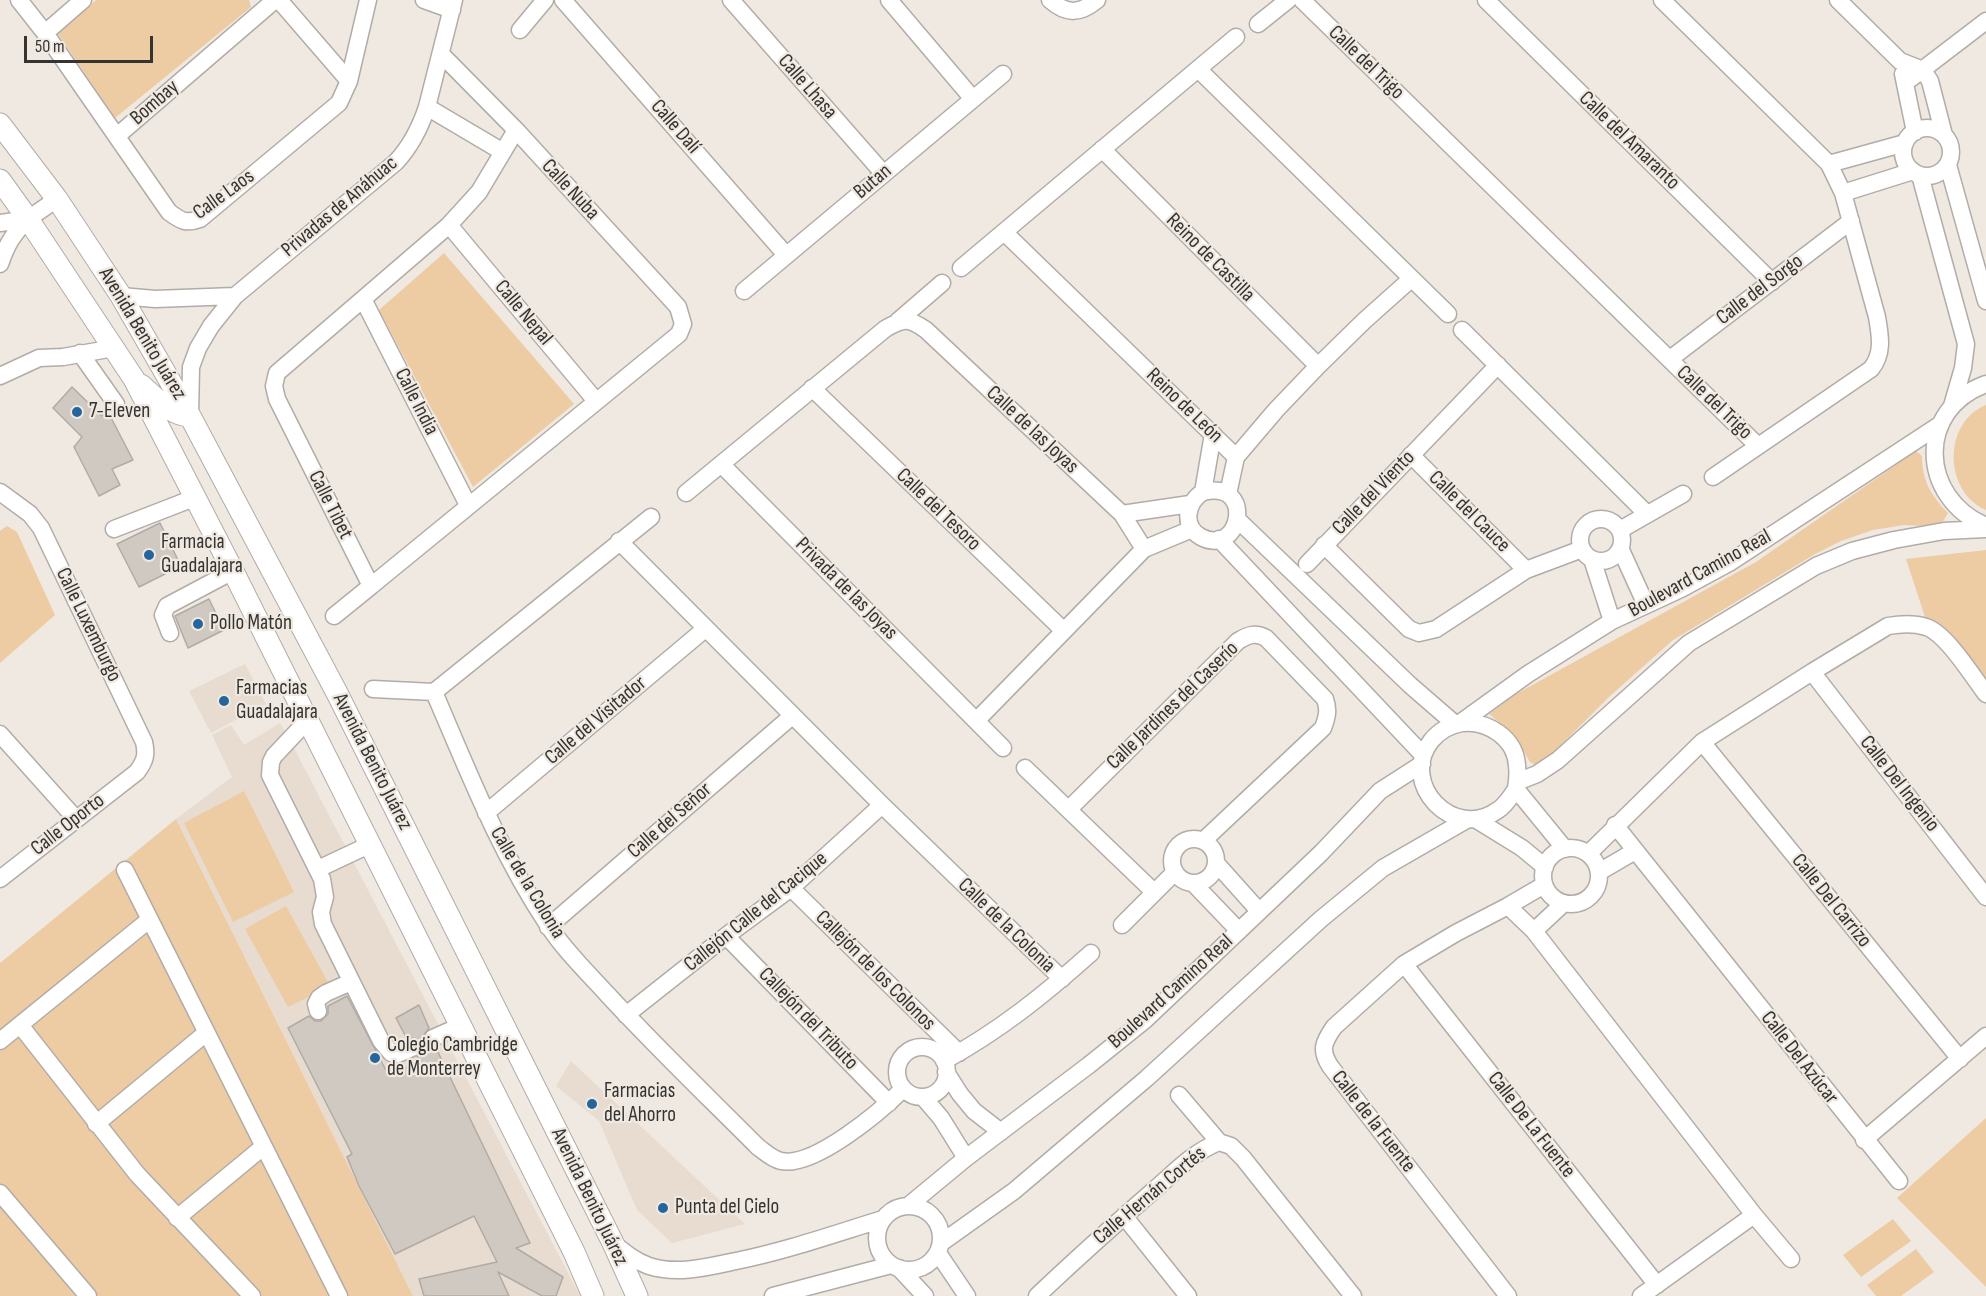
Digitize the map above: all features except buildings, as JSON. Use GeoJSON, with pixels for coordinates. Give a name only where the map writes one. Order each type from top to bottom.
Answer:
{"type":"FeatureCollection","features":[{"type":"Feature","properties":{"kind":"main road","name":"Avenida Benito Juárez"},"geometry":{"type":"LineString","coordinates":[[0,124],[57,199],[121,296],[190,416],[337,693],[637,1296]]}},
{"type":"Feature","properties":{"kind":"main road","name":"Avenida Benito Juárez"},"geometry":{"type":"LineString","coordinates":[[0,180],[134,379],[233,571],[574,1252],[593,1296]]}},
{"type":"Feature","properties":{"kind":"main road"},"geometry":{"type":"LineString","coordinates":[[134,379],[172,412],[180,416],[190,416]]}},
{"type":"Feature","properties":{"kind":"street","name":"Calle Laos"},"geometry":{"type":"LineString","coordinates":[[18,0],[45,33],[169,212],[180,220],[190,222],[200,219],[339,103],[349,81],[368,0]]}},
{"type":"Feature","properties":{"kind":"street"},"geometry":{"type":"LineString","coordinates":[[45,33],[83,0]]}},
{"type":"Feature","properties":{"kind":"street"},"geometry":{"type":"LineString","coordinates":[[277,0],[349,81]]}},
{"type":"Feature","properties":{"kind":"street","name":"Bombay"},"geometry":{"type":"LineString","coordinates":[[117,136],[277,0]]}},
{"type":"Feature","properties":{"kind":"street"},"geometry":{"type":"LineString","coordinates":[[424,0],[453,5]]}},
{"type":"Feature","properties":{"kind":"street"},"geometry":{"type":"LineString","coordinates":[[520,30],[545,0]]}},
{"type":"Feature","properties":{"kind":"street","name":"Calle Dalí"},"geometry":{"type":"LineString","coordinates":[[563,0],[786,255]]}},
{"type":"Feature","properties":{"kind":"street","name":"Calle Lhasa"},"geometry":{"type":"LineString","coordinates":[[731,0],[883,173]]}},
{"type":"Feature","properties":{"kind":"street"},"geometry":{"type":"LineString","coordinates":[[889,0],[973,99]]}},
{"type":"Feature","properties":{"kind":"street"},"geometry":{"type":"LineString","coordinates":[[1050,0],[1064,9],[1080,11],[1097,0]]}},
{"type":"Feature","properties":{"kind":"street"},"geometry":{"type":"LineString","coordinates":[[1258,24],[1288,0]]}},
{"type":"Feature","properties":{"kind":"street","name":"Calle del Trigo"},"geometry":{"type":"LineString","coordinates":[[1302,0],[1758,445],[1871,369],[1877,361],[1881,336],[1877,317],[1844,193],[1829,164],[1662,0]]}},
{"type":"Feature","properties":{"kind":"street","name":"Calle del Amaranto"},"geometry":{"type":"LineString","coordinates":[[1486,0],[1772,282]]}},
{"type":"Feature","properties":{"kind":"street"},"geometry":{"type":"LineString","coordinates":[[1838,0],[1900,61],[1923,70],[1930,81],[1944,135]]}},
{"type":"Feature","properties":{"kind":"street","name":"Privadas de Anáhuac"},"geometry":{"type":"LineString","coordinates":[[190,416],[191,367],[198,348],[211,326],[235,296],[396,162],[413,141],[427,107],[453,5]]}},
{"type":"Feature","properties":{"kind":"street"},"geometry":{"type":"LineString","coordinates":[[1905,82],[1986,21]]}},
{"type":"Feature","properties":{"kind":"street"},"geometry":{"type":"LineString","coordinates":[[961,268],[1236,37]]}},
{"type":"Feature","properties":{"kind":"street","name":"Calle Nuba"},"geometry":{"type":"LineString","coordinates":[[441,54],[516,130],[678,307],[683,324],[679,334],[597,401]]}},
{"type":"Feature","properties":{"kind":"street"},"geometry":{"type":"LineString","coordinates":[[1900,61],[1905,82],[1910,137],[1904,158],[1916,173],[1966,344],[1963,368],[1952,406],[1941,424],[1935,446],[1935,467],[1942,488],[1954,506],[1971,520],[1986,527]]}},
{"type":"Feature","properties":{"kind":"street"},"geometry":{"type":"LineString","coordinates":[[1198,69],[1448,314]]}},
{"type":"Feature","properties":{"kind":"street","name":"Butan"},"geometry":{"type":"LineString","coordinates":[[744,291],[1003,74]]}},
{"type":"Feature","properties":{"kind":"street"},"geometry":{"type":"LineString","coordinates":[[427,107],[503,152]]}},
{"type":"Feature","properties":{"kind":"street"},"geometry":{"type":"LineString","coordinates":[[1829,164],[1930,129],[1937,130],[1949,141],[1951,157],[1948,165],[1936,175],[1916,173],[1844,193]]}},
{"type":"Feature","properties":{"kind":"street","name":"Calle Tibet"},"geometry":{"type":"LineString","coordinates":[[371,586],[277,399],[274,386],[277,373],[449,225],[479,192],[516,130]]}},
{"type":"Feature","properties":{"kind":"street","name":"Reino de Castilla"},"geometry":{"type":"LineString","coordinates":[[1102,149],[1318,366]]}},
{"type":"Feature","properties":{"kind":"street"},"geometry":{"type":"LineString","coordinates":[[1948,165],[1986,301]]}},
{"type":"Feature","properties":{"kind":"street"},"geometry":{"type":"LineString","coordinates":[[0,264],[14,233],[28,219],[57,199]]}},
{"type":"Feature","properties":{"kind":"street"},"geometry":{"type":"LineString","coordinates":[[0,223],[28,219]]}},
{"type":"Feature","properties":{"kind":"street","name":"Calle del Sorgo"},"geometry":{"type":"LineString","coordinates":[[1670,359],[1851,221]]}},
{"type":"Feature","properties":{"kind":"street","name":"Calle Nepal"},"geometry":{"type":"LineString","coordinates":[[449,225],[597,401]]}},
{"type":"Feature","properties":{"kind":"street","name":"Reino de León"},"geometry":{"type":"LineString","coordinates":[[1004,232],[1236,457],[1318,366],[1412,279]]}},
{"type":"Feature","properties":{"kind":"street"},"geometry":{"type":"LineString","coordinates":[[686,493],[942,283]]}},
{"type":"Feature","properties":{"kind":"street"},"geometry":{"type":"LineString","coordinates":[[121,296],[155,299],[235,296]]}},
{"type":"Feature","properties":{"kind":"street","name":"Calle India"},"geometry":{"type":"LineString","coordinates":[[363,299],[468,505]]}},
{"type":"Feature","properties":{"kind":"street","name":"Calle de las Joyas"},"geometry":{"type":"LineString","coordinates":[[898,321],[915,322],[926,330],[1122,514],[1144,549]]}},
{"type":"Feature","properties":{"kind":"street"},"geometry":{"type":"LineString","coordinates":[[1462,330],[1647,514]]}},
{"type":"Feature","properties":{"kind":"street"},"geometry":{"type":"LineString","coordinates":[[0,376],[39,358],[114,348]]}},
{"type":"Feature","properties":{"kind":"street"},"geometry":{"type":"LineString","coordinates":[[80,354],[116,404]]}},
{"type":"Feature","properties":{"kind":"street","name":"Calle del Viento"},"geometry":{"type":"LineString","coordinates":[[1497,366],[1324,545],[1409,629],[1419,633],[1436,629],[1526,570],[1587,554],[1605,561],[1621,550]]}},
{"type":"Feature","properties":{"kind":"street"},"geometry":{"type":"LineString","coordinates":[[1952,406],[1966,393],[1986,384]]}},
{"type":"Feature","properties":{"kind":"street","name":"Calle del Tesoro"},"geometry":{"type":"LineString","coordinates":[[812,388],[1064,632]]}},
{"type":"Feature","properties":{"kind":"street"},"geometry":{"type":"LineString","coordinates":[[334,616],[597,401]]}},
{"type":"Feature","properties":{"kind":"street","name":"Boulevard Camino Real"},"geometry":{"type":"LineString","coordinates":[[1457,724],[1528,674],[1612,621],[1681,589],[1729,563],[1941,424]]}},
{"type":"Feature","properties":{"kind":"street"},"geometry":{"type":"LineString","coordinates":[[1203,492],[1213,434]]}},
{"type":"Feature","properties":{"kind":"street"},"geometry":{"type":"LineString","coordinates":[[1713,477],[1758,445]]}},
{"type":"Feature","properties":{"kind":"street","name":"Calle del Cauce"},"geometry":{"type":"LineString","coordinates":[[1411,455],[1526,570]]}},
{"type":"Feature","properties":{"kind":"street"},"geometry":{"type":"LineString","coordinates":[[1228,494],[1236,457]]}},
{"type":"Feature","properties":{"kind":"street","name":"Privada de las Joyas"},"geometry":{"type":"LineString","coordinates":[[721,464],[1003,748]]}},
{"type":"Feature","properties":{"kind":"street"},"geometry":{"type":"LineString","coordinates":[[1238,520],[1231,532],[1219,539],[1204,538],[1192,529],[1188,512],[1195,497],[1203,492],[1220,490],[1228,494],[1236,506],[1238,520],[1410,685],[1457,724]]}},
{"type":"Feature","properties":{"kind":"street"},"geometry":{"type":"LineString","coordinates":[[1620,530],[1683,494]]}},
{"type":"Feature","properties":{"kind":"street"},"geometry":{"type":"LineString","coordinates":[[114,529],[194,498]]}},
{"type":"Feature","properties":{"kind":"street","name":"Calle Luxemburgo"},"geometry":{"type":"LineString","coordinates":[[4,502],[30,514],[41,528],[144,742],[145,761],[137,772]]}},
{"type":"Feature","properties":{"kind":"street"},"geometry":{"type":"LineString","coordinates":[[1122,514],[1190,504]]}},
{"type":"Feature","properties":{"kind":"street"},"geometry":{"type":"LineString","coordinates":[[373,689],[434,692],[651,517]]}},
{"type":"Feature","properties":{"kind":"street"},"geometry":{"type":"LineString","coordinates":[[1612,621],[1581,535],[1589,523],[1595,519],[1610,520],[1620,530],[1623,536],[1621,550],[1646,605]]}},
{"type":"Feature","properties":{"kind":"street"},"geometry":{"type":"LineString","coordinates":[[1516,785],[1538,774],[1558,760],[1689,643],[1816,566],[1852,550],[1894,540],[1944,531],[1986,527]]}},
{"type":"Feature","properties":{"kind":"street"},"geometry":{"type":"LineString","coordinates":[[977,720],[1144,549],[1192,529]]}},
{"type":"Feature","properties":{"kind":"street"},"geometry":{"type":"LineString","coordinates":[[1219,539],[1423,759]]}},
{"type":"Feature","properties":{"kind":"street","name":"Calle de la Colonia"},"geometry":{"type":"LineString","coordinates":[[619,542],[882,805],[1062,979]]}},
{"type":"Feature","properties":{"kind":"street"},"geometry":{"type":"LineString","coordinates":[[1306,564],[1324,545]]}},
{"type":"Feature","properties":{"kind":"street"},"geometry":{"type":"LineString","coordinates":[[170,633],[163,615],[167,606],[233,571]]}},
{"type":"Feature","properties":{"kind":"street"},"geometry":{"type":"LineString","coordinates":[[1588,854],[1702,742],[1888,626],[1917,625],[1936,631],[1946,640],[1986,694]]}},
{"type":"Feature","properties":{"kind":"street","name":"Calle del Visitador"},"geometry":{"type":"LineString","coordinates":[[486,813],[705,629]]}},
{"type":"Feature","properties":{"kind":"street","name":"Calle Jardines del Caserío"},"geometry":{"type":"LineString","coordinates":[[1069,808],[1238,640],[1254,634],[1260,635],[1266,638],[1325,699],[1328,707],[1327,717],[1323,728],[1203,841]]}},
{"type":"Feature","properties":{"kind":"street","name":"Calle Del Ingenio"},"geometry":{"type":"LineString","coordinates":[[1812,672],[1986,897]]}},
{"type":"Feature","properties":{"kind":"street","name":"Calle de la Colonia"},"geometry":{"type":"LineString","coordinates":[[434,692],[486,813],[548,927],[626,1015],[758,1147],[772,1158],[782,1162],[795,1161],[808,1156],[837,1142],[864,1124],[903,1089]]}},
{"type":"Feature","properties":{"kind":"street","name":"Calle del Señor"},"geometry":{"type":"LineString","coordinates":[[548,927],[792,716]]}},
{"type":"Feature","properties":{"kind":"street"},"geometry":{"type":"LineString","coordinates":[[307,721],[274,756],[270,775],[318,869],[326,897],[321,912],[323,924],[351,981],[386,1048],[391,1053],[398,1054],[412,1048]]}},
{"type":"Feature","properties":{"kind":"street"},"geometry":{"type":"LineString","coordinates":[[773,1296],[895,1267],[908,1270],[925,1266],[939,1248],[1014,1191],[1147,1078],[1321,919],[1383,868],[1472,819],[1487,816],[1498,810],[1507,801],[1516,785],[1518,765],[1513,748],[1502,735],[1488,726],[1471,722],[1457,724],[1435,736],[1428,745],[1423,759],[1422,780],[1428,795],[1438,807],[1452,816],[1472,819],[1522,848],[1545,867]]}},
{"type":"Feature","properties":{"kind":"street"},"geometry":{"type":"LineString","coordinates":[[0,734],[76,819]]}},
{"type":"Feature","properties":{"kind":"street","name":"Calle Del Carrizo"},"geometry":{"type":"LineString","coordinates":[[1702,742],[1960,1059]]}},
{"type":"Feature","properties":{"kind":"street","name":"Boulevard Camino Real"},"geometry":{"type":"LineString","coordinates":[[908,1206],[966,1158],[1145,1020],[1321,853],[1380,791],[1423,759]]}},
{"type":"Feature","properties":{"kind":"street"},"geometry":{"type":"LineString","coordinates":[[1025,768],[1154,892]]}},
{"type":"Feature","properties":{"kind":"street","name":"Calle Oporto"},"geometry":{"type":"LineString","coordinates":[[0,879],[137,772]]}},
{"type":"Feature","properties":{"kind":"street"},"geometry":{"type":"LineString","coordinates":[[1516,785],[1564,849]]}},
{"type":"Feature","properties":{"kind":"street","name":"Callejón Calle del Cacique"},"geometry":{"type":"LineString","coordinates":[[626,1015],[791,888],[882,805]]}},
{"type":"Feature","properties":{"kind":"street","name":"Calle Del Azúcar"},"geometry":{"type":"LineString","coordinates":[[1615,825],[1899,1181]]}},
{"type":"Feature","properties":{"kind":"street"},"geometry":{"type":"LineString","coordinates":[[1239,931],[1193,883],[1179,878],[1172,858],[1178,846],[1190,840],[1203,841],[1213,850],[1216,863],[1259,911]]}},
{"type":"Feature","properties":{"kind":"street"},"geometry":{"type":"LineString","coordinates":[[318,869],[369,845]]}},
{"type":"Feature","properties":{"kind":"street"},"geometry":{"type":"LineString","coordinates":[[1573,848],[1588,854],[1595,861],[1599,872],[1596,890],[1582,902],[1573,904],[1555,900],[1544,885],[1543,876],[1549,858],[1556,852],[1573,848]]}},
{"type":"Feature","properties":{"kind":"street"},"geometry":{"type":"LineString","coordinates":[[1599,872],[1635,851]]}},
{"type":"Feature","properties":{"kind":"street"},"geometry":{"type":"LineString","coordinates":[[1193,883],[1206,880],[1214,870],[1216,863]]}},
{"type":"Feature","properties":{"kind":"street"},"geometry":{"type":"LineString","coordinates":[[124,870],[339,1296]]}},
{"type":"Feature","properties":{"kind":"street"},"geometry":{"type":"LineString","coordinates":[[1122,925],[1175,872]]}},
{"type":"Feature","properties":{"kind":"street"},"geometry":{"type":"LineString","coordinates":[[1544,885],[1508,906],[1534,931],[1754,1215],[1791,1259]]}},
{"type":"Feature","properties":{"kind":"street","name":"Callejón de los Colonos"},"geometry":{"type":"LineString","coordinates":[[791,888],[950,1062],[960,1094],[974,1111],[1001,1132]]}},
{"type":"Feature","properties":{"kind":"street"},"geometry":{"type":"LineString","coordinates":[[1534,931],[1564,903]]}},
{"type":"Feature","properties":{"kind":"street","name":"Calle de la Fuente"},"geometry":{"type":"LineString","coordinates":[[1508,906],[1404,964],[1334,1027],[1326,1039],[1324,1056],[1508,1296]]}},
{"type":"Feature","properties":{"kind":"street"},"geometry":{"type":"LineString","coordinates":[[0,1041],[149,920]]}},
{"type":"Feature","properties":{"kind":"street","name":"Callejón del Tributo"},"geometry":{"type":"LineString","coordinates":[[726,936],[889,1103]]}},
{"type":"Feature","properties":{"kind":"street","name":"Calle de la Colonia"},"geometry":{"type":"LineString","coordinates":[[950,1062],[1012,1019],[1091,953]]}},
{"type":"Feature","properties":{"kind":"street","name":"Calle De La Fuente"},"geometry":{"type":"LineString","coordinates":[[1404,964],[1657,1285]]}},
{"type":"Feature","properties":{"kind":"street"},"geometry":{"type":"LineString","coordinates":[[318,1011],[316,1004],[320,998],[351,981]]}},
{"type":"Feature","properties":{"kind":"street"},"geometry":{"type":"LineString","coordinates":[[20,1026],[137,1174],[252,1296]]}},
{"type":"Feature","properties":{"kind":"street"},"geometry":{"type":"LineString","coordinates":[[433,1038],[460,1026]]}},
{"type":"Feature","properties":{"kind":"street"},"geometry":{"type":"LineString","coordinates":[[96,1124],[206,1033]]}},
{"type":"Feature","properties":{"kind":"street"},"geometry":{"type":"LineString","coordinates":[[1864,1140],[1986,1036]]}},
{"type":"Feature","properties":{"kind":"street"},"geometry":{"type":"LineString","coordinates":[[927,1048],[950,1062],[945,1079],[937,1092],[923,1097],[909,1094],[903,1089],[897,1075],[900,1060],[911,1050],[927,1048]]}},
{"type":"Feature","properties":{"kind":"street"},"geometry":{"type":"LineString","coordinates":[[1179,1095],[1219,1142]]}},
{"type":"Feature","properties":{"kind":"street"},"geometry":{"type":"LineString","coordinates":[[923,1097],[941,1118],[966,1158]]}},
{"type":"Feature","properties":{"kind":"street","name":"Calle Hernán Cortés"},"geometry":{"type":"LineString","coordinates":[[1038,1296],[1192,1157],[1206,1147],[1219,1142],[1231,1146],[1243,1158],[1353,1296]]}},
{"type":"Feature","properties":{"kind":"street"},"geometry":{"type":"LineString","coordinates":[[177,1218],[263,1147]]}},
{"type":"Feature","properties":{"kind":"street"},"geometry":{"type":"LineString","coordinates":[[0,1193],[88,1296]]}},
{"type":"Feature","properties":{"kind":"street"},"geometry":{"type":"LineString","coordinates":[[613,1244],[649,1266],[684,1270],[706,1268],[774,1253],[883,1219],[894,1209],[917,1207],[933,1216],[941,1233],[939,1248],[967,1296]]}},
{"type":"Feature","properties":{"kind":"street"},"geometry":{"type":"LineString","coordinates":[[1641,1296],[1754,1215]]}},
{"type":"Feature","properties":{"kind":"street"},"geometry":{"type":"LineString","coordinates":[[1124,1216],[1188,1296]]}},
{"type":"Feature","properties":{"kind":"street"},"geometry":{"type":"LineString","coordinates":[[883,1219],[877,1235],[880,1252],[926,1296]]}},
{"type":"Feature","properties":{"kind":"shaded area"},"geometry":{"type":"Polygon","coordinates":[[[96,0],[249,0],[251,7],[115,118],[58,34],[96,0]]]}},
{"type":"Feature","properties":{"kind":"shaded area"},"geometry":{"type":"Polygon","coordinates":[[[444,253],[574,404],[473,487],[379,310],[444,253]]]}},
{"type":"Feature","properties":{"kind":"shaded area"},"geometry":{"type":"Polygon","coordinates":[[[1986,405],[1986,510],[1972,501],[1962,489],[1956,474],[1954,458],[1956,441],[1962,426],[1972,414],[1986,405]]]}},
{"type":"Feature","properties":{"kind":"shaded area"},"geometry":{"type":"Polygon","coordinates":[[[1916,451],[1922,456],[1929,487],[1948,513],[1942,523],[1924,526],[1904,525],[1873,530],[1841,541],[1815,554],[1673,640],[1610,696],[1538,766],[1530,762],[1514,735],[1489,714],[1516,694],[1756,562],[1916,451]]]}},
{"type":"Feature","properties":{"kind":"shaded area"},"geometry":{"type":"Polygon","coordinates":[[[7,526],[17,532],[55,615],[0,663],[0,531],[7,526]]]}},
{"type":"Feature","properties":{"kind":"shaded area"},"geometry":{"type":"Polygon","coordinates":[[[1986,550],[1986,684],[1939,624],[1925,617],[1906,559],[1986,550]]]}},
{"type":"Feature","properties":{"kind":"shaded area"},"geometry":{"type":"Polygon","coordinates":[[[245,664],[266,704],[211,733],[189,691],[245,664]]]}},
{"type":"Feature","properties":{"kind":"shaded area","name":"Colegio Cambridge de Monterrey"},"geometry":{"type":"Polygon","coordinates":[[[280,723],[580,1296],[413,1296],[176,819],[232,777],[212,735],[231,725],[244,745],[280,723]]]}},
{"type":"Feature","properties":{"kind":"shaded area"},"geometry":{"type":"Polygon","coordinates":[[[244,791],[294,892],[233,922],[184,823],[244,791]]]}},
{"type":"Feature","properties":{"kind":"shaded area"},"geometry":{"type":"Polygon","coordinates":[[[176,819],[413,1296],[0,1296],[0,963],[176,819]]]}},
{"type":"Feature","properties":{"kind":"shaded area"},"geometry":{"type":"Polygon","coordinates":[[[286,906],[330,986],[288,1007],[245,929],[286,906]]]}},
{"type":"Feature","properties":{"kind":"shaded area"},"geometry":{"type":"Polygon","coordinates":[[[571,1061],[745,1224],[672,1243],[637,1210],[599,1121],[556,1086],[571,1061]]]}},
{"type":"Feature","properties":{"kind":"shaded area"},"geometry":{"type":"Polygon","coordinates":[[[1986,1118],[1986,1287],[1897,1198],[1986,1118]]]}},
{"type":"Feature","properties":{"kind":"shaded area"},"geometry":{"type":"Polygon","coordinates":[[[1893,1219],[1911,1241],[1861,1277],[1843,1255],[1893,1219]]]}},
{"type":"Feature","properties":{"kind":"shaded area"},"geometry":{"type":"Polygon","coordinates":[[[1916,1249],[1934,1272],[1901,1296],[1876,1296],[1867,1285],[1916,1249]]]}},
{"type":"Feature","properties":{"kind":"tunnel"},"geometry":{"type":"LineString","coordinates":[[412,1048],[433,1038]]}},
{"type":"Feature","properties":{"kind":"place","name":"7-Eleven"},"geometry":{"type":"Point","coordinates":[77,412]}},
{"type":"Feature","properties":{"kind":"place","name":"Farmacia Guadalajara"},"geometry":{"type":"Point","coordinates":[149,555]}},
{"type":"Feature","properties":{"kind":"place","name":"Pollo Matón"},"geometry":{"type":"Point","coordinates":[198,624]}},
{"type":"Feature","properties":{"kind":"place","name":"Farmacias Guadalajara"},"geometry":{"type":"Point","coordinates":[224,701]}},
{"type":"Feature","properties":{"kind":"place","name":"Colegio Cambridge de Monterrey"},"geometry":{"type":"Point","coordinates":[375,1058]}},
{"type":"Feature","properties":{"kind":"place","name":"Farmacias del Ahorro"},"geometry":{"type":"Point","coordinates":[592,1104]}},
{"type":"Feature","properties":{"kind":"place","name":"Punta del Cielo"},"geometry":{"type":"Point","coordinates":[663,1208]}}]}
